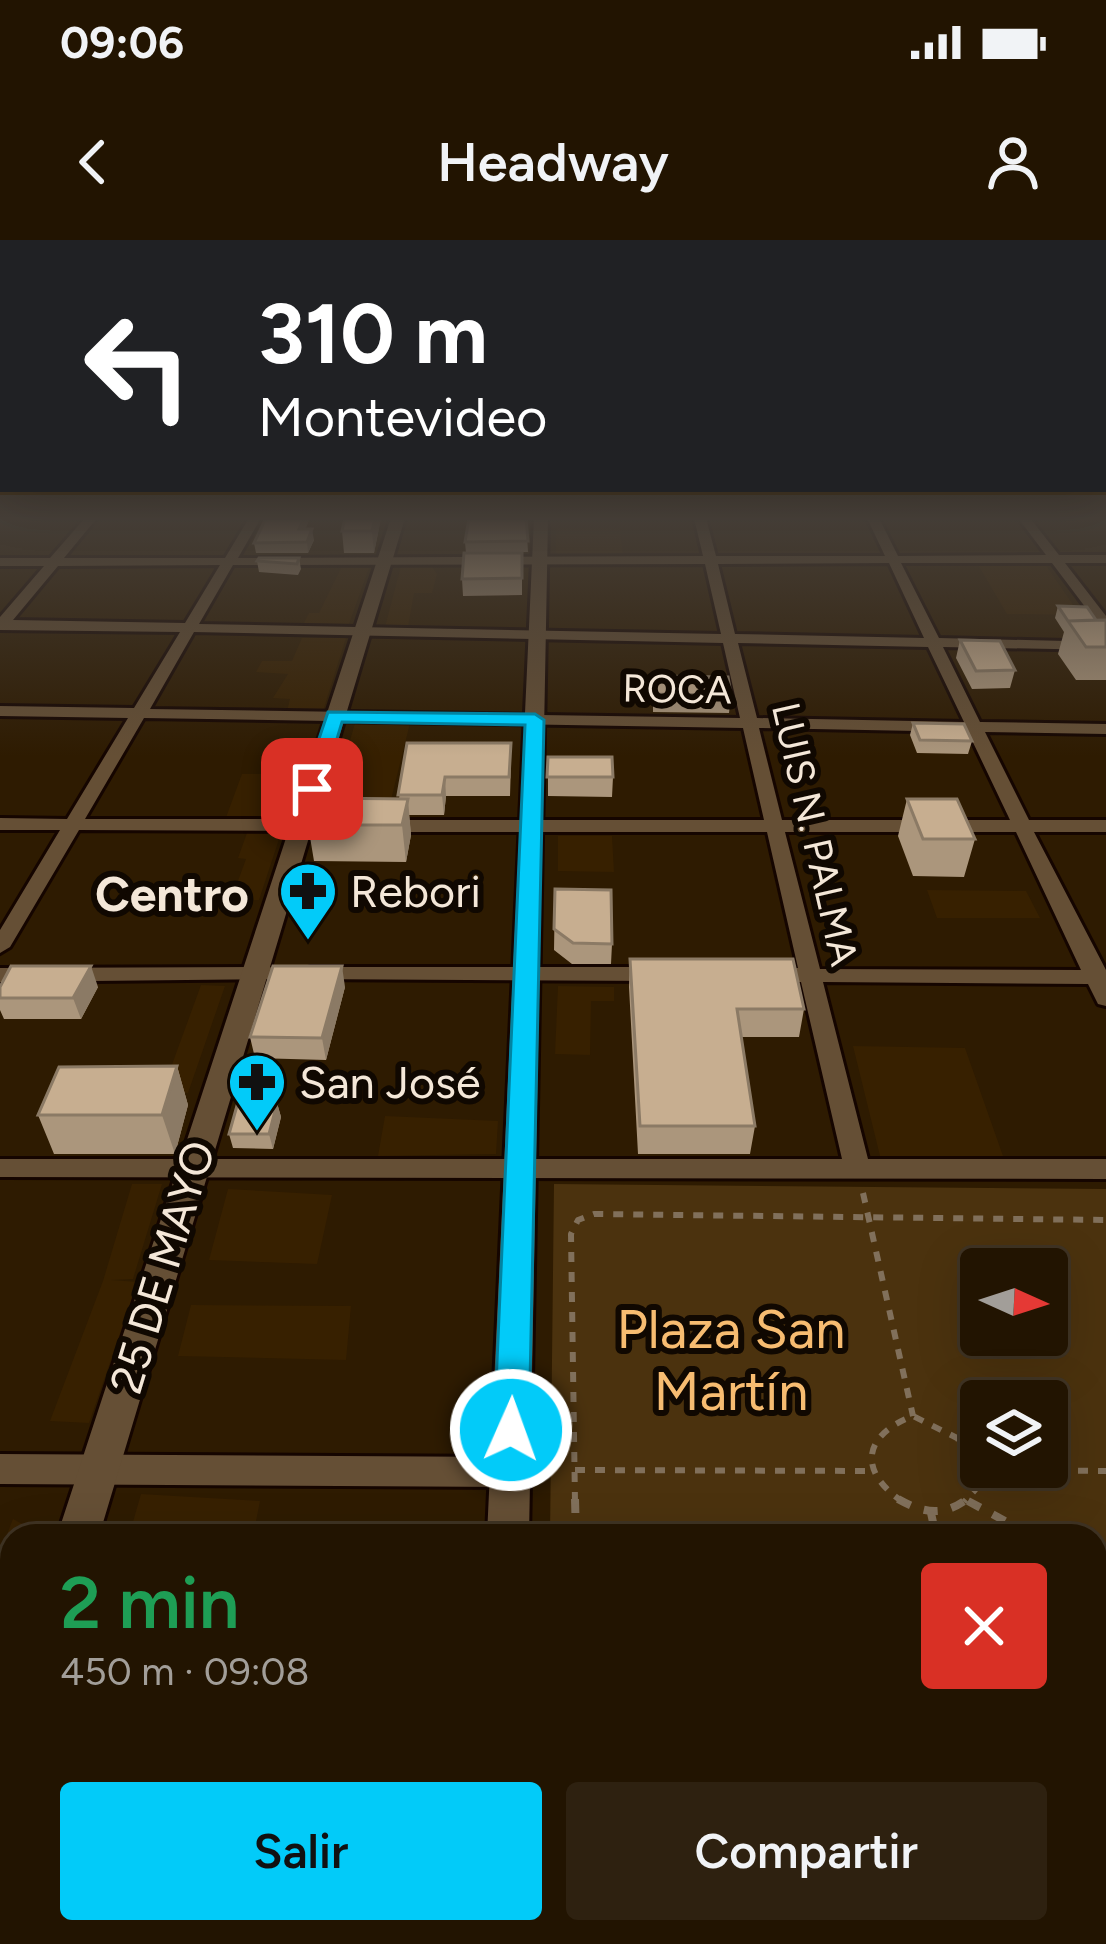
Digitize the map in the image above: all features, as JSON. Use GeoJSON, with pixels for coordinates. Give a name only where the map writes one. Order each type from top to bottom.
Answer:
{"type":"FeatureCollection","features":[{"type":"Feature","properties":{"kind":"street"},"geometry":{"type":"LineString","coordinates":[[1,624],[24,598]]}},
{"type":"Feature","properties":{"kind":"street"},"geometry":{"type":"LineString","coordinates":[[0,947],[209,598]]}},
{"type":"Feature","properties":{"kind":"street","name":"25 DE MAYO"},"geometry":{"type":"LineString","coordinates":[[82,1524],[372,598]]}},
{"type":"Feature","properties":{"kind":"street"},"geometry":{"type":"LineString","coordinates":[[508,1524],[540,598]]}},
{"type":"Feature","properties":{"kind":"street","name":"LUIS N. PALMA"},"geometry":{"type":"LineString","coordinates":[[722,598],[857,1167]]}},
{"type":"Feature","properties":{"kind":"street"},"geometry":{"type":"LineString","coordinates":[[910,598],[1101,977],[1106,999]]}},
{"type":"Feature","properties":{"kind":"street"},"geometry":{"type":"LineString","coordinates":[[1085,598],[1106,625]]}},
{"type":"Feature","properties":{"kind":"street"},"geometry":{"type":"LineString","coordinates":[[1,624],[1106,646]]}},
{"type":"Feature","properties":{"kind":"street","name":"ROCA"},"geometry":{"type":"LineString","coordinates":[[0,711],[1106,729]]}},
{"type":"Feature","properties":{"kind":"street"},"geometry":{"type":"LineString","coordinates":[[0,824],[1106,826]]}},
{"type":"Feature","properties":{"kind":"street"},"geometry":{"type":"LineString","coordinates":[[0,975],[693,974]]}},
{"type":"Feature","properties":{"kind":"street"},"geometry":{"type":"LineString","coordinates":[[740,975],[1101,977]]}},
{"type":"Feature","properties":{"kind":"street"},"geometry":{"type":"LineString","coordinates":[[0,1168],[519,1165],[1101,1171]]}},
{"type":"Feature","properties":{"kind":"street"},"geometry":{"type":"LineString","coordinates":[[0,1469],[510,1472]]}},
{"type":"Feature","properties":{"kind":"path"},"geometry":{"type":"LineString","coordinates":[[857,1167],[913,1416]]}},
{"type":"Feature","properties":{"kind":"path"},"geometry":{"type":"LineString","coordinates":[[576,1524],[571,1234],[578,1220],[594,1214],[1106,1220]]}},
{"type":"Feature","properties":{"kind":"path"},"geometry":{"type":"LineString","coordinates":[[960,1437],[953,1430],[913,1416],[892,1420],[877,1432],[871,1450],[874,1471],[886,1491],[907,1506],[931,1513],[952,1510],[968,1501],[972,1488]]}},
{"type":"Feature","properties":{"kind":"path"},"geometry":{"type":"LineString","coordinates":[[575,1470],[874,1471]]}},
{"type":"Feature","properties":{"kind":"path"},"geometry":{"type":"LineString","coordinates":[[1068,1471],[1106,1472]]}},
{"type":"Feature","properties":{"kind":"path"},"geometry":{"type":"LineString","coordinates":[[968,1501],[1011,1524]]}},
{"type":"Feature","properties":{"kind":"path"},"geometry":{"type":"LineString","coordinates":[[931,1513],[933,1524]]}},
{"type":"Feature","properties":{"kind":"shaded area"},"geometry":{"type":"Polygon","coordinates":[[[327,598],[358,598],[349,624],[304,623],[309,613],[319,613],[327,598]]]}},
{"type":"Feature","properties":{"kind":"shaded area"},"geometry":{"type":"Polygon","coordinates":[[[393,598],[413,598],[408,627],[385,627],[393,598]]]}},
{"type":"Feature","properties":{"kind":"shaded area"},"geometry":{"type":"Polygon","coordinates":[[[997,598],[1068,598],[1080,615],[1007,614],[997,598]]]}},
{"type":"Feature","properties":{"kind":"shaded area"},"geometry":{"type":"Polygon","coordinates":[[[302,638],[346,638],[323,711],[287,711],[290,699],[273,698],[288,674],[256,672],[262,661],[292,661],[302,638]]]}},
{"type":"Feature","properties":{"kind":"shaded area"},"geometry":{"type":"Polygon","coordinates":[[[355,723],[410,723],[390,804],[332,804],[355,723]]]}},
{"type":"Feature","properties":{"kind":"shaded area"},"geometry":{"type":"Polygon","coordinates":[[[242,774],[304,774],[289,815],[276,820],[225,820],[242,774]]]}},
{"type":"Feature","properties":{"kind":"shaded area"},"geometry":{"type":"Polygon","coordinates":[[[247,833],[281,833],[259,900],[231,900],[246,859],[238,858],[247,833]]]}},
{"type":"Feature","properties":{"kind":"shaded area"},"geometry":{"type":"Polygon","coordinates":[[[558,836],[612,836],[614,872],[558,871],[558,836]]]}},
{"type":"Feature","properties":{"kind":"shaded area"},"geometry":{"type":"Polygon","coordinates":[[[927,890],[1026,891],[1040,918],[937,918],[927,890]]]}},
{"type":"Feature","properties":{"kind":"shaded area"},"geometry":{"type":"Polygon","coordinates":[[[201,985],[225,986],[188,1093],[162,1092],[201,985]]]}},
{"type":"Feature","properties":{"kind":"shaded area"},"geometry":{"type":"Polygon","coordinates":[[[558,986],[614,987],[614,1001],[591,1001],[590,1055],[555,1054],[558,986]]]}},
{"type":"Feature","properties":{"kind":"shaded area"},"geometry":{"type":"Polygon","coordinates":[[[853,1046],[965,1048],[1003,1156],[880,1156],[853,1046]]]}},
{"type":"Feature","properties":{"kind":"shaded area"},"geometry":{"type":"Polygon","coordinates":[[[385,1116],[498,1121],[496,1154],[378,1156],[385,1116]]]}},
{"type":"Feature","properties":{"kind":"shaded area"},"geometry":{"type":"Polygon","coordinates":[[[132,1184],[162,1184],[133,1279],[111,1280],[138,1282],[89,1423],[50,1421],[103,1281],[132,1184]]]}},
{"type":"Feature","properties":{"kind":"shaded area"},"geometry":{"type":"Polygon","coordinates":[[[228,1189],[332,1195],[317,1264],[209,1260],[228,1189]]]}},
{"type":"Feature","properties":{"kind":"shaded area"},"geometry":{"type":"Polygon","coordinates":[[[191,1305],[351,1306],[346,1360],[178,1356],[191,1305]]]}},
{"type":"Feature","properties":{"kind":"shaded area"},"geometry":{"type":"Polygon","coordinates":[[[141,1494],[260,1501],[255,1524],[132,1524],[141,1494]]]}},
{"type":"Feature","properties":{"kind":"green space","name":"Plaza San Martín"},"geometry":{"type":"Polygon","coordinates":[[[554,1184],[1106,1189],[1106,1524],[550,1524],[554,1184]]]}},
{"type":"Feature","properties":{"kind":"building"},"geometry":{"type":"Polygon","coordinates":[[[1058,606],[1087,607],[1096,620],[1068,621],[1058,606]]]}},
{"type":"Feature","properties":{"kind":"building"},"geometry":{"type":"Polygon","coordinates":[[[1106,620],[1106,647],[1086,647],[1068,621],[1106,620]]]}},
{"type":"Feature","properties":{"kind":"building"},"geometry":{"type":"Polygon","coordinates":[[[960,640],[1000,641],[1015,670],[976,671],[960,640]]]}},
{"type":"Feature","properties":{"kind":"building"},"geometry":{"type":"Polygon","coordinates":[[[653,676],[728,677],[731,695],[654,694],[653,676]]]}},
{"type":"Feature","properties":{"kind":"building"},"geometry":{"type":"Polygon","coordinates":[[[913,723],[964,724],[972,741],[920,740],[913,723]]]}},
{"type":"Feature","properties":{"kind":"building"},"geometry":{"type":"Polygon","coordinates":[[[407,743],[511,743],[509,777],[445,777],[442,795],[398,795],[407,743]]]}},
{"type":"Feature","properties":{"kind":"building"},"geometry":{"type":"Polygon","coordinates":[[[548,757],[612,757],[613,777],[547,777],[548,757]]]}},
{"type":"Feature","properties":{"kind":"building"},"geometry":{"type":"Polygon","coordinates":[[[317,798],[408,799],[402,825],[308,825],[317,798]]]}},
{"type":"Feature","properties":{"kind":"building"},"geometry":{"type":"Polygon","coordinates":[[[907,799],[957,799],[975,839],[923,839],[907,799]]]}},
{"type":"Feature","properties":{"kind":"building"},"geometry":{"type":"Polygon","coordinates":[[[555,889],[611,890],[612,944],[573,943],[554,929],[555,889]]]}},
{"type":"Feature","properties":{"kind":"building"},"geometry":{"type":"Polygon","coordinates":[[[630,959],[793,959],[804,1009],[737,1009],[755,1126],[640,1126],[630,959]]]}},
{"type":"Feature","properties":{"kind":"building"},"geometry":{"type":"Polygon","coordinates":[[[11,966],[91,966],[73,998],[0,998],[11,966]]]}},
{"type":"Feature","properties":{"kind":"building"},"geometry":{"type":"Polygon","coordinates":[[[273,966],[342,966],[322,1038],[250,1037],[273,966]]]}},
{"type":"Feature","properties":{"kind":"building"},"geometry":{"type":"Polygon","coordinates":[[[177,1066],[162,1115],[38,1115],[59,1067],[177,1066]]]}},
{"type":"Feature","properties":{"kind":"building"},"geometry":{"type":"Polygon","coordinates":[[[238,1102],[277,1103],[269,1134],[229,1134],[238,1102]]]}},
{"type":"Feature","properties":{"kind":"place","name":"Rebori"},"geometry":{"type":"Point","coordinates":[308,942]}},
{"type":"Feature","properties":{"kind":"place","name":"San José"},"geometry":{"type":"Point","coordinates":[257,1133]}},
{"type":"Feature","properties":{"kind":"district","name":"Centro"},"geometry":{"type":"Point","coordinates":[172,894]}},
{"type":"Feature","properties":{"kind":"route"},"geometry":{"type":"LineString","coordinates":[[312,789],[335,716],[535,720],[511,1430]]}}]}
